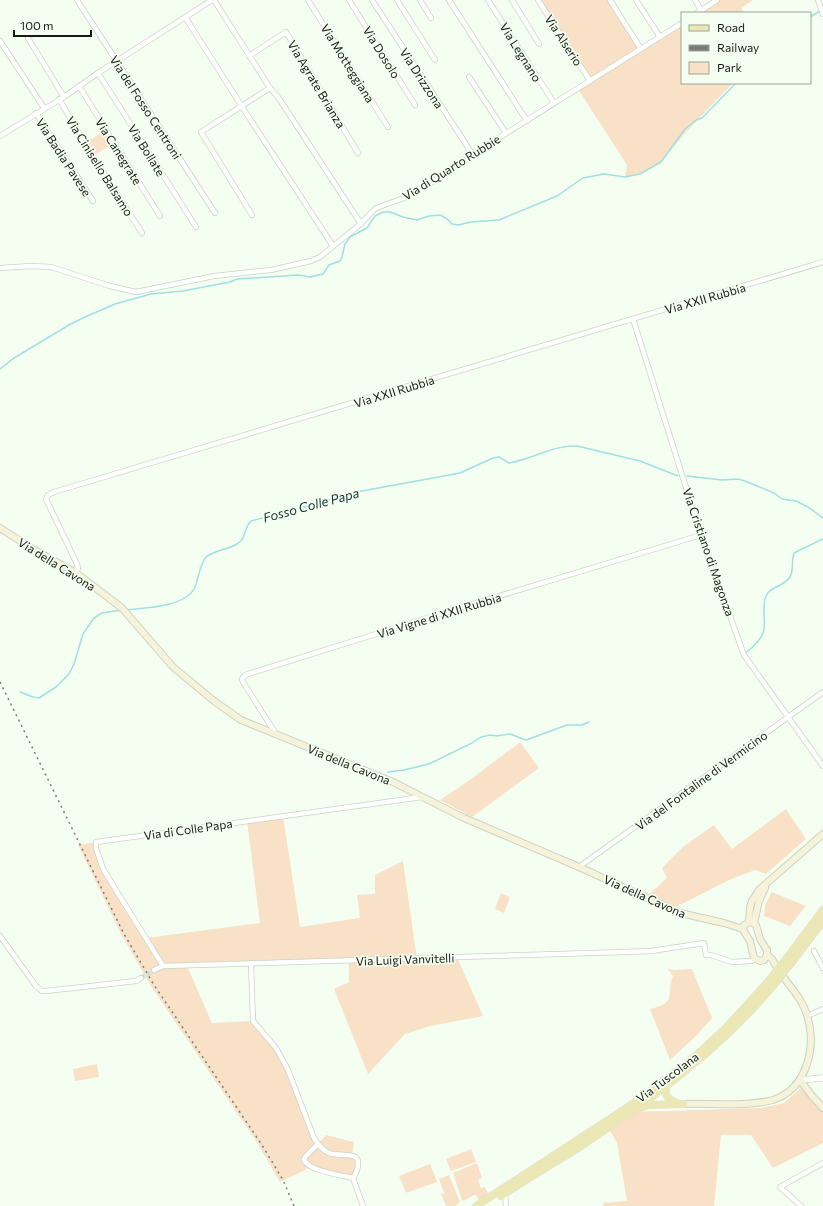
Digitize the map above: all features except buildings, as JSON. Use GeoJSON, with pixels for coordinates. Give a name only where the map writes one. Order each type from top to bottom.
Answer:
{"type":"FeatureCollection","features":[{"type":"Feature","properties":{"kind":"main road","name":"Via della Cavona"},"geometry":{"type":"LineString","coordinates":[[0,528],[33,550],[76,573],[124,610],[173,667],[214,701],[241,720],[393,782],[464,818],[579,867],[680,913],[743,929]]}},
{"type":"Feature","properties":{"kind":"main road"},"geometry":{"type":"LineString","coordinates":[[752,922],[744,925],[743,929],[750,941],[753,955],[756,959],[760,960],[766,957],[767,950],[760,940],[756,925],[752,922],[750,907],[752,901],[759,890],[823,834]]}},
{"type":"Feature","properties":{"kind":"main road","name":"Via Tuscolana"},"geometry":{"type":"LineString","coordinates":[[790,960],[823,910]]}},
{"type":"Feature","properties":{"kind":"main road","name":"Via Tuscolana"},"geometry":{"type":"LineString","coordinates":[[485,1206],[582,1145],[630,1112],[666,1087],[714,1047],[736,1026],[823,920]]}},
{"type":"Feature","properties":{"kind":"main road"},"geometry":{"type":"LineString","coordinates":[[630,1112],[648,1105],[746,1103],[765,1101],[776,1099],[794,1088],[800,1080],[806,1066],[810,1049],[810,1031],[807,1016],[802,1003],[784,978]]}},
{"type":"Feature","properties":{"kind":"main road","name":"Via Tuscolana"},"geometry":{"type":"LineString","coordinates":[[476,1206],[622,1111],[677,1071],[704,1049],[770,985]]}},
{"type":"Feature","properties":{"kind":"main road"},"geometry":{"type":"LineString","coordinates":[[800,1080],[823,1108]]}},
{"type":"Feature","properties":{"kind":"main road"},"geometry":{"type":"LineString","coordinates":[[666,1087],[668,1099],[673,1102],[684,1104]]}},
{"type":"Feature","properties":{"kind":"street","name":"Via del Fosso Centroni"},"geometry":{"type":"LineString","coordinates":[[77,0],[214,213]]}},
{"type":"Feature","properties":{"kind":"street"},"geometry":{"type":"LineString","coordinates":[[0,136],[213,0],[361,224]]}},
{"type":"Feature","properties":{"kind":"street","name":"Via Motteggiana"},"geometry":{"type":"LineString","coordinates":[[308,0],[388,127]]}},
{"type":"Feature","properties":{"kind":"street","name":"Via Dosolo"},"geometry":{"type":"LineString","coordinates":[[349,0],[415,105]]}},
{"type":"Feature","properties":{"kind":"street","name":"Via Drizzona"},"geometry":{"type":"LineString","coordinates":[[372,0],[473,155]]}},
{"type":"Feature","properties":{"kind":"street"},"geometry":{"type":"LineString","coordinates":[[398,0],[435,60]]}},
{"type":"Feature","properties":{"kind":"street"},"geometry":{"type":"LineString","coordinates":[[420,0],[431,18]]}},
{"type":"Feature","properties":{"kind":"street"},"geometry":{"type":"LineString","coordinates":[[449,0],[527,121]]}},
{"type":"Feature","properties":{"kind":"street","name":"Via Legnano"},"geometry":{"type":"LineString","coordinates":[[488,0],[554,104]]}},
{"type":"Feature","properties":{"kind":"street"},"geometry":{"type":"LineString","coordinates":[[512,0],[539,44]]}},
{"type":"Feature","properties":{"kind":"street","name":"Via Alserio"},"geometry":{"type":"LineString","coordinates":[[538,0],[590,81]]}},
{"type":"Feature","properties":{"kind":"street"},"geometry":{"type":"LineString","coordinates":[[610,0],[641,49]]}},
{"type":"Feature","properties":{"kind":"street"},"geometry":{"type":"LineString","coordinates":[[636,0],[660,37]]}},
{"type":"Feature","properties":{"kind":"street"},"geometry":{"type":"LineString","coordinates":[[695,0],[701,10]]}},
{"type":"Feature","properties":{"kind":"street"},"geometry":{"type":"LineString","coordinates":[[698,12],[717,0]]}},
{"type":"Feature","properties":{"kind":"street"},"geometry":{"type":"LineString","coordinates":[[818,0],[823,13]]}},
{"type":"Feature","properties":{"kind":"street"},"geometry":{"type":"LineString","coordinates":[[186,17],[241,105],[333,246]]}},
{"type":"Feature","properties":{"kind":"street","name":"Via di Quarto Rubbie"},"geometry":{"type":"LineString","coordinates":[[0,268],[30,266],[51,267],[125,290],[138,292],[214,276],[266,271],[305,263],[318,258],[361,224],[376,208],[401,199],[419,190],[506,133],[681,24]]}},
{"type":"Feature","properties":{"kind":"street","name":"Via Agrate Brianza"},"geometry":{"type":"LineString","coordinates":[[249,56],[286,32],[358,153]]}},
{"type":"Feature","properties":{"kind":"street"},"geometry":{"type":"LineString","coordinates":[[28,38],[64,96]]}},
{"type":"Feature","properties":{"kind":"street"},"geometry":{"type":"LineString","coordinates":[[0,40],[44,108]]}},
{"type":"Feature","properties":{"kind":"street","name":"Via Bollate"},"geometry":{"type":"LineString","coordinates":[[98,73],[196,227]]}},
{"type":"Feature","properties":{"kind":"street"},"geometry":{"type":"LineString","coordinates":[[469,77],[506,133]]}},
{"type":"Feature","properties":{"kind":"street","name":"Via Canegrate"},"geometry":{"type":"LineString","coordinates":[[79,86],[160,216]]}},
{"type":"Feature","properties":{"kind":"street"},"geometry":{"type":"LineString","coordinates":[[252,215],[201,132],[241,105],[270,88]]}},
{"type":"Feature","properties":{"kind":"street","name":"Via Cinisello Balsamo"},"geometry":{"type":"LineString","coordinates":[[59,99],[142,233]]}},
{"type":"Feature","properties":{"kind":"street","name":"Via Badia Pavese"},"geometry":{"type":"LineString","coordinates":[[36,113],[92,201]]}},
{"type":"Feature","properties":{"kind":"street","name":"Via XXII Rubbia"},"geometry":{"type":"LineString","coordinates":[[76,573],[78,568],[77,564],[46,499],[48,495],[54,492],[823,262]]}},
{"type":"Feature","properties":{"kind":"street","name":"Via Cristiano di Magonza"},"geometry":{"type":"LineString","coordinates":[[633,319],[701,535],[744,655],[823,766]]}},
{"type":"Feature","properties":{"kind":"street","name":"Via Vigne di XXII Rubbia"},"geometry":{"type":"LineString","coordinates":[[276,735],[243,682],[242,679],[245,675],[701,535]]}},
{"type":"Feature","properties":{"kind":"street","name":"Via del Fontaline di Vermicino"},"geometry":{"type":"LineString","coordinates":[[579,867],[823,692]]}},
{"type":"Feature","properties":{"kind":"street","name":"Via di Colle Papa"},"geometry":{"type":"LineString","coordinates":[[163,966],[103,870],[96,848],[96,842],[422,797]]}},
{"type":"Feature","properties":{"kind":"street"},"geometry":{"type":"LineString","coordinates":[[0,936],[36,986],[42,991],[46,992],[136,981],[141,978]]}},
{"type":"Feature","properties":{"kind":"street","name":"Via Luigi Vanvitelli"},"geometry":{"type":"LineString","coordinates":[[154,970],[163,966],[610,953],[656,950],[704,943],[706,955],[711,955],[728,962],[744,961]]}},
{"type":"Feature","properties":{"kind":"street"},"geometry":{"type":"LineString","coordinates":[[744,961],[753,951]]}},
{"type":"Feature","properties":{"kind":"street"},"geometry":{"type":"LineString","coordinates":[[814,951],[823,968]]}},
{"type":"Feature","properties":{"kind":"street"},"geometry":{"type":"LineString","coordinates":[[744,961],[756,959]]}},
{"type":"Feature","properties":{"kind":"street"},"geometry":{"type":"LineString","coordinates":[[251,963],[253,1021],[276,1048],[288,1070],[314,1138],[318,1144],[329,1153],[336,1155],[352,1155],[359,1162],[357,1171],[353,1178],[363,1206]]}},
{"type":"Feature","properties":{"kind":"street"},"geometry":{"type":"LineString","coordinates":[[807,1016],[823,1009]]}},
{"type":"Feature","properties":{"kind":"street"},"geometry":{"type":"LineString","coordinates":[[800,1080],[823,1078]]}},
{"type":"Feature","properties":{"kind":"street"},"geometry":{"type":"LineString","coordinates":[[318,1144],[305,1157],[304,1160],[307,1165],[318,1170],[353,1178]]}},
{"type":"Feature","properties":{"kind":"street"},"geometry":{"type":"LineString","coordinates":[[801,1206],[780,1187],[823,1163]]}},
{"type":"Feature","properties":{"kind":"street"},"geometry":{"type":"LineString","coordinates":[[505,1193],[506,1206]]}},
{"type":"Feature","properties":{"kind":"green space"},"geometry":{"type":"Polygon","coordinates":[[[538,0],[610,0],[641,49],[681,24],[681,84],[732,84],[687,131],[661,162],[640,174],[625,177],[627,165],[578,89],[590,81],[538,0]]]}},
{"type":"Feature","properties":{"kind":"green space"},"geometry":{"type":"Polygon","coordinates":[[[717,0],[753,0],[741,8],[744,12],[699,12],[717,0]]]}},
{"type":"Feature","properties":{"kind":"green space"},"geometry":{"type":"Polygon","coordinates":[[[104,131],[112,144],[95,155],[87,142],[104,131]]]}},
{"type":"Feature","properties":{"kind":"green space"},"geometry":{"type":"Polygon","coordinates":[[[520,742],[539,768],[472,817],[440,800],[474,777],[520,742]]]}},
{"type":"Feature","properties":{"kind":"green space"},"geometry":{"type":"Polygon","coordinates":[[[786,809],[806,839],[766,874],[755,870],[729,880],[676,907],[648,895],[667,878],[662,868],[684,846],[714,825],[732,849],[786,809]]]}},
{"type":"Feature","properties":{"kind":"green space"},"geometry":{"type":"Polygon","coordinates":[[[283,816],[300,927],[360,918],[357,895],[375,894],[375,875],[403,861],[417,959],[457,957],[483,1016],[430,1026],[405,1034],[368,1074],[334,989],[349,982],[349,961],[187,966],[212,1023],[253,1021],[276,1048],[318,1144],[326,1135],[354,1142],[352,1155],[359,1162],[353,1178],[311,1167],[280,1182],[258,1144],[151,986],[121,934],[78,845],[96,842],[103,869],[146,938],[260,923],[247,821],[283,816]]]}},
{"type":"Feature","properties":{"kind":"green space"},"geometry":{"type":"Polygon","coordinates":[[[772,892],[806,906],[790,926],[764,916],[765,905],[772,892]]]}},
{"type":"Feature","properties":{"kind":"green space"},"geometry":{"type":"Polygon","coordinates":[[[501,893],[510,897],[504,913],[495,909],[501,893]]]}},
{"type":"Feature","properties":{"kind":"green space"},"geometry":{"type":"Polygon","coordinates":[[[667,968],[674,970],[692,969],[712,1018],[696,1036],[670,1060],[650,1009],[665,1004],[668,1000],[673,976],[667,968]]]}},
{"type":"Feature","properties":{"kind":"green space"},"geometry":{"type":"Polygon","coordinates":[[[97,1064],[99,1077],[75,1081],[73,1069],[97,1064]]]}},
{"type":"Feature","properties":{"kind":"green space"},"geometry":{"type":"Polygon","coordinates":[[[802,1087],[823,1108],[823,1143],[773,1168],[751,1135],[721,1135],[714,1206],[603,1206],[603,1203],[627,1201],[617,1143],[608,1127],[630,1112],[761,1108],[784,1103],[802,1087]]]}},
{"type":"Feature","properties":{"kind":"green space"},"geometry":{"type":"Polygon","coordinates":[[[471,1149],[476,1162],[451,1171],[446,1159],[471,1149]]]}},
{"type":"Feature","properties":{"kind":"green space"},"geometry":{"type":"Polygon","coordinates":[[[477,1163],[482,1178],[478,1180],[481,1188],[485,1187],[488,1194],[479,1200],[476,1195],[474,1195],[464,1201],[462,1200],[453,1173],[477,1163]]]}},
{"type":"Feature","properties":{"kind":"green space"},"geometry":{"type":"Polygon","coordinates":[[[430,1164],[437,1182],[406,1193],[399,1176],[430,1164]]]}},
{"type":"Feature","properties":{"kind":"green space"},"geometry":{"type":"Polygon","coordinates":[[[449,1175],[460,1202],[456,1206],[446,1206],[441,1194],[444,1193],[439,1179],[449,1175]]]}},
{"type":"Feature","properties":{"kind":"waterway"},"geometry":{"type":"LineString","coordinates":[[811,16],[820,11]]}},
{"type":"Feature","properties":{"kind":"waterway"},"geometry":{"type":"LineString","coordinates":[[0,369],[14,358],[69,325],[115,304],[151,294],[183,291],[230,282],[237,279],[298,275],[310,277],[323,274],[329,265],[340,261],[345,244],[350,237],[367,228],[375,216],[383,212],[390,212],[417,220],[429,216],[440,215],[452,224],[458,225],[471,222],[499,220],[557,196],[583,178],[604,174],[625,177],[640,174],[661,162],[685,129],[696,120],[702,118],[735,84]]}},
{"type":"Feature","properties":{"kind":"waterway","name":"Fosso Colle Papa"},"geometry":{"type":"LineString","coordinates":[[126,610],[163,606],[182,600],[194,589],[202,564],[206,557],[234,546],[240,542],[251,521],[351,493],[460,473],[493,458],[499,457],[509,463],[526,459],[551,450],[568,446],[577,446],[640,461],[678,476]]}},
{"type":"Feature","properties":{"kind":"waterway","name":"Fosso Colle Papa"},"geometry":{"type":"LineString","coordinates":[[687,476],[722,480],[738,479],[745,481],[774,493],[782,499],[796,501],[808,507],[823,518]]}},
{"type":"Feature","properties":{"kind":"waterway"},"geometry":{"type":"LineString","coordinates":[[747,652],[762,636],[764,629],[764,605],[766,596],[771,590],[784,583],[790,577],[794,553],[823,539]]}},
{"type":"Feature","properties":{"kind":"waterway","name":"Fosso Colle Papa"},"geometry":{"type":"LineString","coordinates":[[20,692],[39,698],[56,687],[69,674],[74,664],[83,634],[94,618],[102,613],[122,610]]}},
{"type":"Feature","properties":{"kind":"waterway"},"geometry":{"type":"LineString","coordinates":[[388,772],[429,764],[481,737],[510,734],[526,740],[567,725],[582,725],[589,722]]}},
{"type":"Feature","properties":{"kind":"tunnel"},"geometry":{"type":"LineString","coordinates":[[141,978],[154,970]]}},
{"type":"Feature","properties":{"kind":"railway"},"geometry":{"type":"LineString","coordinates":[[0,682],[124,934],[154,985],[262,1145],[283,1180],[294,1206]]}}]}
